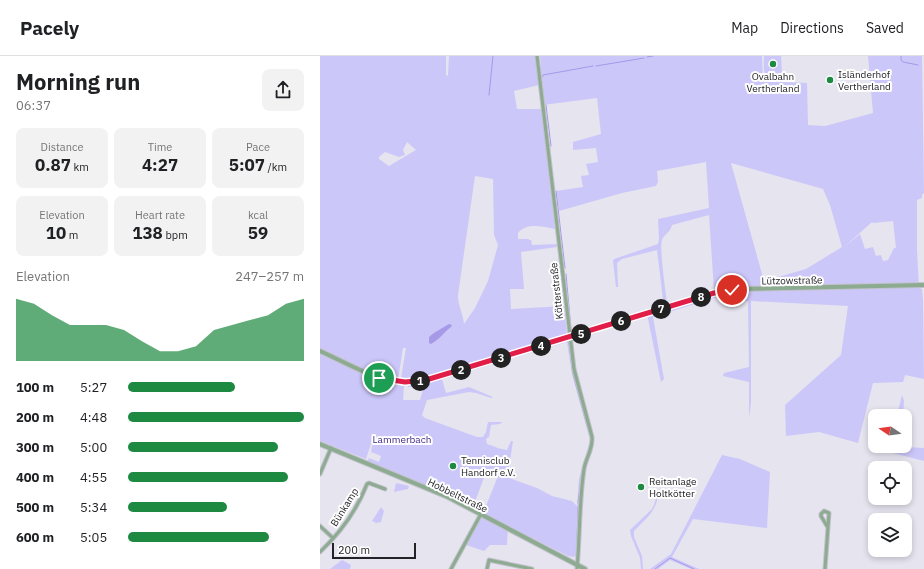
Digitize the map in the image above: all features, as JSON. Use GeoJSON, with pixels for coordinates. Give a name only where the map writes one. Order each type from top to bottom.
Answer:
{"type":"FeatureCollection","features":[{"type":"Feature","properties":{"kind":"street","name":"Kötterstraße"},"geometry":{"type":"LineString","coordinates":[[538,56],[574,370],[593,445],[584,467],[580,506],[577,567]]}},
{"type":"Feature","properties":{"kind":"street","name":"Lützowstraße"},"geometry":{"type":"LineString","coordinates":[[320,351],[379,378],[400,382],[412,382],[426,380],[723,291],[741,289],[924,285]]}},
{"type":"Feature","properties":{"kind":"street","name":"Hobbeltstraße"},"geometry":{"type":"LineString","coordinates":[[320,444],[430,489],[481,514],[577,567],[585,569]]}},
{"type":"Feature","properties":{"kind":"street"},"geometry":{"type":"LineString","coordinates":[[320,474],[331,448]]}},
{"type":"Feature","properties":{"kind":"street","name":"Bünkamp"},"geometry":{"type":"LineString","coordinates":[[320,552],[352,513],[369,482],[385,489]]}},
{"type":"Feature","properties":{"kind":"street"},"geometry":{"type":"LineString","coordinates":[[451,569],[481,514]]}},
{"type":"Feature","properties":{"kind":"street"},"geometry":{"type":"LineString","coordinates":[[320,526],[333,538]]}},
{"type":"Feature","properties":{"kind":"street"},"geometry":{"type":"LineString","coordinates":[[825,569],[828,526]]}},
{"type":"Feature","properties":{"kind":"street"},"geometry":{"type":"LineString","coordinates":[[487,569],[489,560],[532,569]]}},
{"type":"Feature","properties":{"kind":"green space"},"geometry":{"type":"Polygon","coordinates":[[[320,56],[446,56],[446,75],[448,76],[449,56],[536,56],[539,85],[514,91],[517,109],[542,109],[555,229],[540,226],[526,227],[518,233],[518,239],[529,239],[531,240],[532,245],[557,244],[557,247],[521,252],[524,289],[510,289],[511,309],[564,306],[567,335],[425,376],[408,379],[401,378],[406,348],[403,348],[398,380],[379,376],[320,349],[320,56]],[[407,142],[403,150],[405,155],[399,157],[385,152],[379,157],[379,159],[389,166],[416,150],[407,142]],[[475,176],[458,295],[464,324],[475,308],[488,281],[498,245],[494,235],[493,179],[475,176]]]}},
{"type":"Feature","properties":{"kind":"green space"},"geometry":{"type":"Polygon","coordinates":[[[540,56],[762,56],[763,81],[807,83],[808,125],[825,126],[873,113],[868,56],[922,56],[924,193],[922,198],[917,200],[917,250],[919,288],[922,289],[923,300],[924,379],[905,375],[903,382],[873,383],[858,443],[819,432],[786,436],[785,405],[841,355],[848,306],[751,301],[751,403],[749,418],[749,382],[723,376],[724,373],[749,367],[748,301],[714,298],[653,317],[664,379],[661,382],[647,314],[664,308],[657,250],[622,259],[617,263],[618,287],[616,287],[613,261],[614,259],[658,244],[658,219],[709,208],[706,162],[657,171],[658,182],[656,186],[622,193],[559,211],[556,191],[583,187],[581,176],[589,175],[586,164],[598,162],[596,148],[573,150],[573,142],[601,134],[597,98],[543,105],[540,56]],[[731,163],[764,281],[806,269],[842,247],[830,205],[823,189],[731,163]],[[709,215],[672,225],[670,230],[663,238],[661,245],[667,304],[714,290],[709,215]],[[893,221],[872,222],[843,248],[860,234],[865,249],[873,247],[876,256],[881,255],[883,261],[888,260],[894,248],[896,248],[893,221]]]}},
{"type":"Feature","properties":{"kind":"green space","name":"Ovalbahn Vertherland"},"geometry":{"type":"Polygon","coordinates":[[[764,56],[781,56],[782,72],[778,78],[769,77],[766,75],[764,69],[764,56]]]}},
{"type":"Feature","properties":{"kind":"green space"},"geometry":{"type":"Polygon","coordinates":[[[568,340],[570,342],[574,369],[593,445],[584,467],[577,554],[574,557],[568,556],[508,526],[507,545],[490,545],[484,551],[466,545],[482,516],[498,476],[485,471],[485,475],[476,499],[476,503],[484,507],[482,512],[445,494],[367,462],[369,458],[379,462],[381,456],[371,452],[373,438],[366,459],[320,441],[320,353],[379,381],[404,386],[403,400],[420,400],[424,386],[408,387],[410,384],[568,340]],[[567,342],[442,379],[446,393],[469,387],[493,397],[491,398],[469,392],[427,400],[422,415],[425,418],[477,437],[483,437],[486,432],[488,422],[502,422],[500,424],[491,425],[489,437],[486,439],[487,444],[507,450],[511,441],[513,441],[508,474],[509,478],[537,488],[552,496],[572,501],[577,506],[579,479],[590,440],[572,374],[567,342]]]}},
{"type":"Feature","properties":{"kind":"green space"},"geometry":{"type":"Polygon","coordinates":[[[902,395],[904,401],[903,409],[899,409],[902,395]]]}},
{"type":"Feature","properties":{"kind":"green space"},"geometry":{"type":"Polygon","coordinates":[[[912,447],[924,448],[924,461],[893,453],[912,453],[912,447]]]}},
{"type":"Feature","properties":{"kind":"green space"},"geometry":{"type":"Polygon","coordinates":[[[722,455],[740,459],[770,472],[767,528],[693,519],[672,557],[699,569],[691,569],[670,560],[658,569],[650,569],[671,554],[722,455]]]}},
{"type":"Feature","properties":{"kind":"green space"},"geometry":{"type":"Polygon","coordinates":[[[396,483],[409,486],[408,489],[394,492],[396,483]]]}},
{"type":"Feature","properties":{"kind":"green space"},"geometry":{"type":"Polygon","coordinates":[[[658,491],[659,492],[653,510],[634,531],[634,537],[642,556],[643,569],[641,569],[640,558],[630,530],[652,509],[658,491]]]}},
{"type":"Feature","properties":{"kind":"green space"},"geometry":{"type":"Polygon","coordinates":[[[381,507],[384,511],[381,522],[376,523],[372,521],[381,507]]]}},
{"type":"Feature","properties":{"kind":"green space"},"geometry":{"type":"Polygon","coordinates":[[[342,560],[351,565],[350,569],[330,569],[342,560]]]}},
{"type":"Feature","properties":{"kind":"shaded area"},"geometry":{"type":"Polygon","coordinates":[[[449,324],[452,325],[451,327],[434,342],[431,344],[429,343],[429,337],[449,324]]]}},
{"type":"Feature","properties":{"kind":"waterway","name":"Lammerbach"},"geometry":{"type":"LineString","coordinates":[[489,95],[493,56]]}},
{"type":"Feature","properties":{"kind":"waterway"},"geometry":{"type":"LineString","coordinates":[[647,57],[653,56]]}},
{"type":"Feature","properties":{"kind":"waterway"},"geometry":{"type":"LineString","coordinates":[[901,56],[901,60],[903,62],[918,65]]}},
{"type":"Feature","properties":{"kind":"waterway"},"geometry":{"type":"LineString","coordinates":[[596,66],[644,58]]}},
{"type":"Feature","properties":{"kind":"waterway"},"geometry":{"type":"LineString","coordinates":[[542,77],[543,75],[593,66]]}},
{"type":"Feature","properties":{"kind":"waterway"},"geometry":{"type":"LineString","coordinates":[[546,105],[551,146]]}},
{"type":"Feature","properties":{"kind":"waterway"},"geometry":{"type":"LineString","coordinates":[[556,191],[565,268]]}},
{"type":"Feature","properties":{"kind":"waterway"},"geometry":{"type":"LineString","coordinates":[[566,274],[571,329]]}},
{"type":"Feature","properties":{"kind":"waterway"},"geometry":{"type":"LineString","coordinates":[[544,348],[564,341],[569,343],[573,374],[587,425]]}},
{"type":"Feature","properties":{"kind":"waterway"},"geometry":{"type":"LineString","coordinates":[[578,503],[582,473]]}},
{"type":"Feature","properties":{"kind":"waterway"},"geometry":{"type":"LineString","coordinates":[[577,543],[578,507]]}},
{"type":"Feature","properties":{"kind":"waterway"},"geometry":{"type":"LineString","coordinates":[[655,569],[670,558],[694,569]]}},
{"type":"Feature","properties":{"kind":"place","name":"Ovalbahn Vertherland"},"geometry":{"type":"Point","coordinates":[773,64]}},
{"type":"Feature","properties":{"kind":"place","name":"Isländerhof Vertherland"},"geometry":{"type":"Point","coordinates":[830,80]}},
{"type":"Feature","properties":{"kind":"place","name":"Tennisclub Handorf e.V."},"geometry":{"type":"Point","coordinates":[453,466]}},
{"type":"Feature","properties":{"kind":"place","name":"Reitanlage Holtkötter"},"geometry":{"type":"Point","coordinates":[641,487]}},
{"type":"Feature","properties":{"kind":"route"},"geometry":{"type":"LineString","coordinates":[[379,378],[400,382],[426,380],[714,293],[732,290]]}}]}
